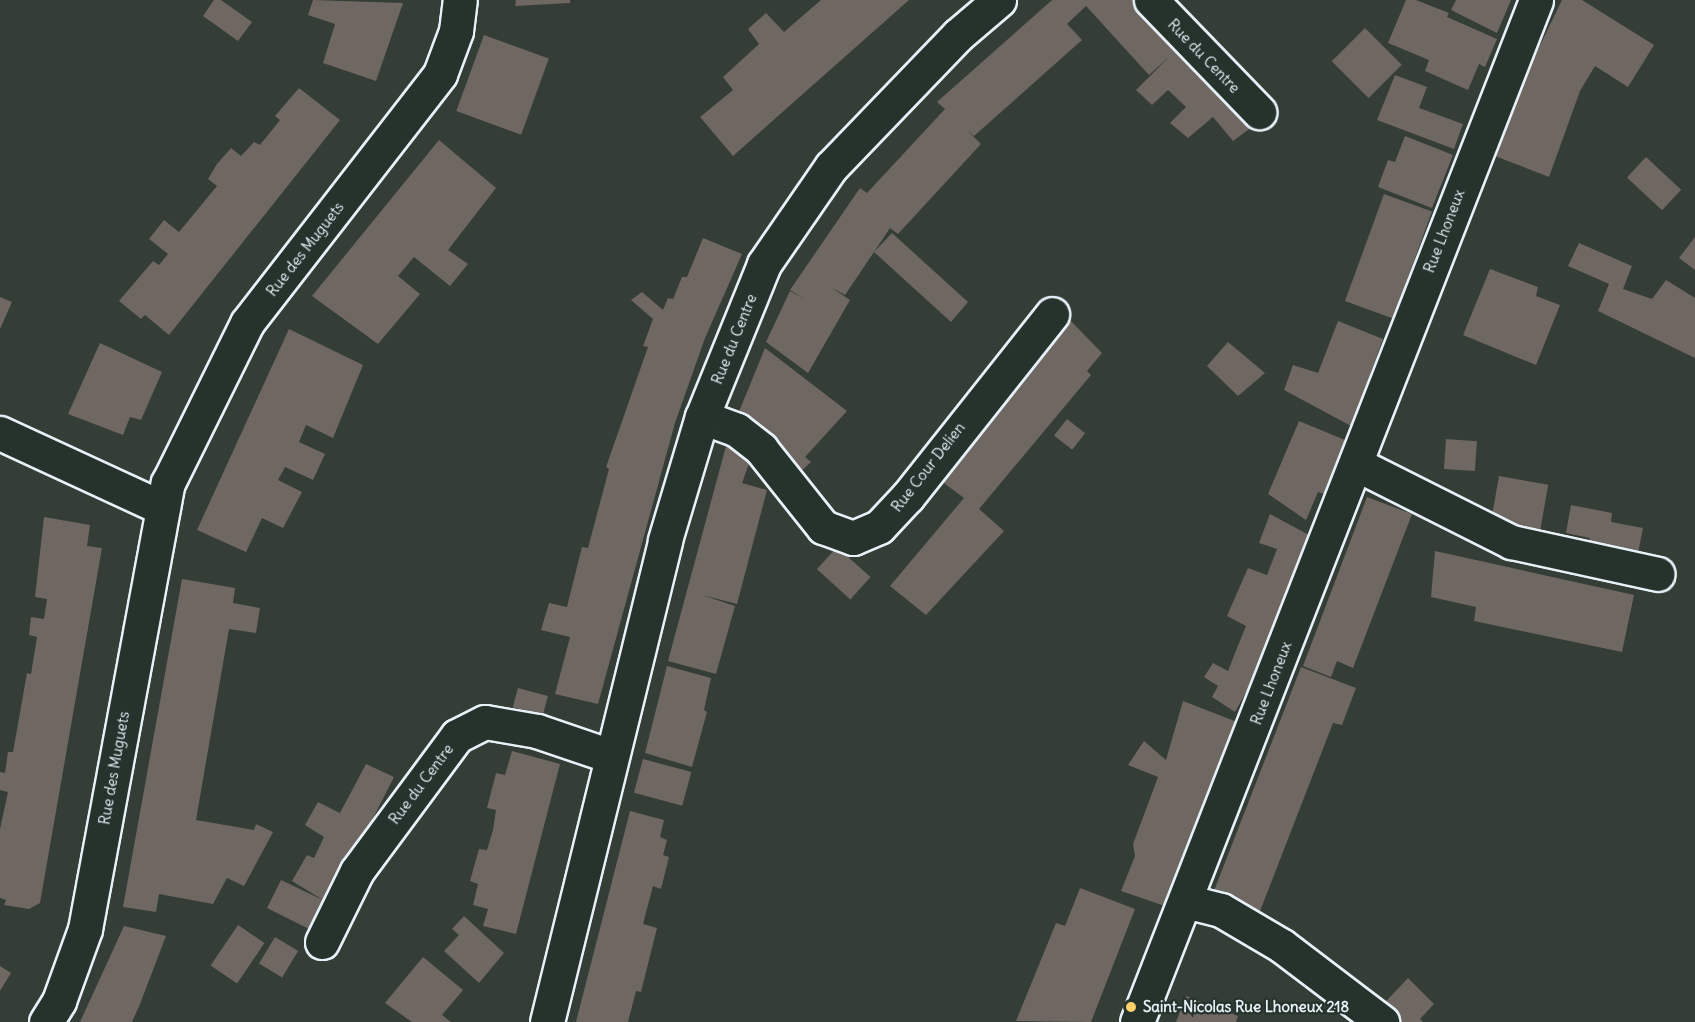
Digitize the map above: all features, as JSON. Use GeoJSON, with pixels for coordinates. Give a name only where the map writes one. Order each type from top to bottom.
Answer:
{"type":"FeatureCollection","features":[{"type":"Feature","properties":{"kind":"street","name":"Rue des Muguets"},"geometry":{"type":"LineString","coordinates":[[46,1022],[59,1000],[85,929],[168,483],[247,323],[440,74],[456,31],[460,0]]}},
{"type":"Feature","properties":{"kind":"street","name":"Rue du Centre"},"geometry":{"type":"LineString","coordinates":[[547,1022],[665,540],[702,417],[764,264],[831,167],[958,35],[999,0]]}},
{"type":"Feature","properties":{"kind":"street","name":"Rue du Centre"},"geometry":{"type":"LineString","coordinates":[[1151,0],[1258,112]]}},
{"type":"Feature","properties":{"kind":"street","name":"Rue Lhoneux"},"geometry":{"type":"LineString","coordinates":[[1137,1022],[1536,0]]}},
{"type":"Feature","properties":{"kind":"street","name":"Rue Cour Delien"},"geometry":{"type":"LineString","coordinates":[[702,417],[737,430],[761,449],[823,527],[853,538],[879,527],[908,496],[1052,314]]}},
{"type":"Feature","properties":{"kind":"street"},"geometry":{"type":"LineString","coordinates":[[0,433],[162,508]]}},
{"type":"Feature","properties":{"kind":"street"},"geometry":{"type":"LineString","coordinates":[[1356,464],[1511,542],[1658,574]]}},
{"type":"Feature","properties":{"kind":"street","name":"Rue du Centre"},"geometry":{"type":"LineString","coordinates":[[322,942],[357,871],[457,736],[485,722],[537,731],[611,756]]}},
{"type":"Feature","properties":{"kind":"street"},"geometry":{"type":"LineString","coordinates":[[1185,901],[1221,910],[1282,946],[1382,1022]]}},
{"type":"Feature","properties":{"kind":"building"},"geometry":{"type":"Polygon","coordinates":[[[214,0],[221,0],[252,22],[238,41],[203,16],[214,0]]]}},
{"type":"Feature","properties":{"kind":"building"},"geometry":{"type":"Polygon","coordinates":[[[313,0],[403,3],[376,81],[323,63],[335,24],[308,15],[313,0]]]}},
{"type":"Feature","properties":{"kind":"building"},"geometry":{"type":"Polygon","coordinates":[[[516,0],[570,0],[570,3],[515,6],[516,0]]]}},
{"type":"Feature","properties":{"kind":"building"},"geometry":{"type":"Polygon","coordinates":[[[821,0],[909,0],[733,156],[700,117],[733,90],[723,77],[759,44],[748,29],[766,13],[784,32],[821,0]]]}},
{"type":"Feature","properties":{"kind":"building"},"geometry":{"type":"Polygon","coordinates":[[[1052,0],[1140,0],[1256,124],[1233,141],[1213,117],[1188,138],[1170,123],[1186,107],[1168,90],[1152,105],[1136,90],[1170,56],[1149,75],[1086,6],[1067,24],[1082,40],[974,136],[967,130],[981,144],[898,234],[890,228],[845,295],[832,288],[850,300],[808,373],[766,342],[790,291],[804,299],[790,290],[860,188],[867,193],[945,109],[937,102],[1052,0]]]}},
{"type":"Feature","properties":{"kind":"building"},"geometry":{"type":"Polygon","coordinates":[[[1406,0],[1416,0],[1449,13],[1447,17],[1497,39],[1485,67],[1479,64],[1468,90],[1425,71],[1429,60],[1388,43],[1406,0]]]}},
{"type":"Feature","properties":{"kind":"building"},"geometry":{"type":"Polygon","coordinates":[[[1456,0],[1511,0],[1497,33],[1451,10],[1456,0]]]}},
{"type":"Feature","properties":{"kind":"building"},"geometry":{"type":"Polygon","coordinates":[[[1562,0],[1582,0],[1654,45],[1628,87],[1595,66],[1580,91],[1549,177],[1495,156],[1533,60],[1562,0]]]}},
{"type":"Feature","properties":{"kind":"building"},"geometry":{"type":"Polygon","coordinates":[[[1365,28],[1402,65],[1369,98],[1332,61],[1365,28]]]}},
{"type":"Feature","properties":{"kind":"building"},"geometry":{"type":"Polygon","coordinates":[[[484,35],[549,59],[521,135],[456,111],[484,35]]]}},
{"type":"Feature","properties":{"kind":"building"},"geometry":{"type":"Polygon","coordinates":[[[1395,75],[1427,87],[1419,108],[1463,124],[1454,149],[1377,120],[1395,75]]]}},
{"type":"Feature","properties":{"kind":"building"},"geometry":{"type":"Polygon","coordinates":[[[299,88],[340,120],[169,335],[145,315],[141,319],[119,301],[153,261],[159,265],[168,254],[149,239],[164,220],[179,232],[217,186],[208,179],[217,164],[231,148],[241,156],[254,142],[260,145],[280,120],[275,116],[299,88]]]}},
{"type":"Feature","properties":{"kind":"building"},"geometry":{"type":"Polygon","coordinates":[[[1405,136],[1453,155],[1432,208],[1378,187],[1388,160],[1395,162],[1405,136]]]}},
{"type":"Feature","properties":{"kind":"building"},"geometry":{"type":"Polygon","coordinates":[[[439,140],[496,188],[448,250],[468,264],[450,286],[414,257],[398,276],[420,294],[378,344],[312,296],[439,140]]]}},
{"type":"Feature","properties":{"kind":"building"},"geometry":{"type":"Polygon","coordinates":[[[1646,157],[1681,190],[1662,210],[1627,177],[1646,157]]]}},
{"type":"Feature","properties":{"kind":"building"},"geometry":{"type":"Polygon","coordinates":[[[1384,194],[1432,211],[1393,319],[1345,301],[1384,194]]]}},
{"type":"Feature","properties":{"kind":"building"},"geometry":{"type":"Polygon","coordinates":[[[892,233],[968,302],[951,322],[874,252],[892,233]]]}},
{"type":"Feature","properties":{"kind":"building"},"geometry":{"type":"Polygon","coordinates":[[[1695,237],[1695,270],[1679,258],[1695,237]]]}},
{"type":"Feature","properties":{"kind":"building"},"geometry":{"type":"Polygon","coordinates":[[[703,238],[742,254],[705,338],[675,423],[598,704],[555,694],[570,637],[541,630],[549,603],[567,607],[582,547],[588,548],[609,469],[606,467],[648,347],[643,346],[653,319],[631,300],[642,292],[663,310],[668,298],[673,299],[682,277],[687,277],[703,238]]]}},
{"type":"Feature","properties":{"kind":"building"},"geometry":{"type":"Polygon","coordinates":[[[1579,243],[1632,266],[1623,289],[1652,299],[1666,280],[1695,298],[1695,358],[1598,311],[1609,284],[1568,266],[1579,243]]]}},
{"type":"Feature","properties":{"kind":"building"},"geometry":{"type":"Polygon","coordinates":[[[1490,269],[1538,287],[1536,296],[1560,305],[1536,365],[1463,335],[1490,269]]]}},
{"type":"Feature","properties":{"kind":"building"},"geometry":{"type":"Polygon","coordinates":[[[0,297],[12,302],[0,329],[0,297]]]}},
{"type":"Feature","properties":{"kind":"building"},"geometry":{"type":"Polygon","coordinates":[[[1066,316],[1102,353],[1087,371],[1091,375],[979,509],[1004,531],[926,615],[890,586],[964,498],[933,475],[1066,316]]]}},
{"type":"Feature","properties":{"kind":"building"},"geometry":{"type":"Polygon","coordinates":[[[1338,321],[1383,339],[1351,426],[1284,390],[1293,365],[1318,373],[1338,321]]]}},
{"type":"Feature","properties":{"kind":"building"},"geometry":{"type":"Polygon","coordinates":[[[289,329],[363,365],[333,438],[306,425],[299,442],[325,454],[313,480],[285,467],[278,480],[302,492],[283,528],[262,518],[246,552],[197,530],[289,329]]]}},
{"type":"Feature","properties":{"kind":"building"},"geometry":{"type":"Polygon","coordinates":[[[1228,342],[1265,373],[1238,396],[1207,366],[1228,342]]]}},
{"type":"Feature","properties":{"kind":"building"},"geometry":{"type":"Polygon","coordinates":[[[100,343],[162,372],[141,420],[130,417],[123,435],[68,414],[100,343]]]}},
{"type":"Feature","properties":{"kind":"building"},"geometry":{"type":"Polygon","coordinates":[[[765,348],[847,411],[805,457],[811,462],[795,477],[736,419],[765,348]]]}},
{"type":"Feature","properties":{"kind":"building"},"geometry":{"type":"Polygon","coordinates":[[[1067,419],[1085,433],[1072,450],[1054,436],[1067,419]]]}},
{"type":"Feature","properties":{"kind":"building"},"geometry":{"type":"Polygon","coordinates":[[[1299,421],[1345,440],[1324,494],[1318,492],[1306,520],[1268,494],[1299,421]]]}},
{"type":"Feature","properties":{"kind":"building"},"geometry":{"type":"Polygon","coordinates":[[[1446,439],[1477,441],[1475,471],[1444,469],[1446,439]]]}},
{"type":"Feature","properties":{"kind":"building"},"geometry":{"type":"Polygon","coordinates":[[[726,446],[738,449],[750,461],[742,483],[767,490],[737,604],[702,595],[735,606],[716,674],[668,661],[726,446]]]}},
{"type":"Feature","properties":{"kind":"building"},"geometry":{"type":"Polygon","coordinates":[[[1499,476],[1548,485],[1540,531],[1491,522],[1499,476]]]}},
{"type":"Feature","properties":{"kind":"building"},"geometry":{"type":"Polygon","coordinates":[[[1367,497],[1412,514],[1353,668],[1337,661],[1331,677],[1303,666],[1367,497]]]}},
{"type":"Feature","properties":{"kind":"building"},"geometry":{"type":"Polygon","coordinates":[[[1571,505],[1612,513],[1611,522],[1643,528],[1637,558],[1587,549],[1590,538],[1566,533],[1571,505]]]}},
{"type":"Feature","properties":{"kind":"building"},"geometry":{"type":"Polygon","coordinates":[[[1270,514],[1309,535],[1250,685],[1235,712],[1212,697],[1218,686],[1204,677],[1213,663],[1228,671],[1246,626],[1227,616],[1248,568],[1267,575],[1277,549],[1259,543],[1270,514]]]}},
{"type":"Feature","properties":{"kind":"building"},"geometry":{"type":"Polygon","coordinates":[[[44,517],[90,525],[87,546],[102,548],[40,903],[29,909],[4,905],[6,900],[0,898],[0,829],[8,792],[0,790],[0,772],[5,773],[8,752],[13,752],[27,673],[31,674],[37,637],[29,635],[31,617],[44,619],[47,599],[35,597],[44,517]]]}},
{"type":"Feature","properties":{"kind":"building"},"geometry":{"type":"Polygon","coordinates":[[[837,547],[870,577],[850,599],[817,569],[837,547]]]}},
{"type":"Feature","properties":{"kind":"building"},"geometry":{"type":"Polygon","coordinates":[[[1435,551],[1634,595],[1622,652],[1474,621],[1476,607],[1431,597],[1435,551]]]}},
{"type":"Feature","properties":{"kind":"building"},"geometry":{"type":"Polygon","coordinates":[[[182,579],[235,588],[233,603],[260,608],[256,633],[229,629],[196,820],[254,830],[256,824],[273,832],[244,886],[227,878],[213,904],[159,894],[156,912],[123,907],[182,579]]]}},
{"type":"Feature","properties":{"kind":"building"},"geometry":{"type":"Polygon","coordinates":[[[667,666],[711,678],[704,710],[707,712],[692,767],[645,753],[667,666]]]}},
{"type":"Feature","properties":{"kind":"building"},"geometry":{"type":"Polygon","coordinates":[[[1301,667],[1356,688],[1342,725],[1333,723],[1257,919],[1210,901],[1301,667]]]}},
{"type":"Feature","properties":{"kind":"building"},"geometry":{"type":"Polygon","coordinates":[[[518,688],[548,696],[543,715],[513,707],[518,688]]]}},
{"type":"Feature","properties":{"kind":"building"},"geometry":{"type":"Polygon","coordinates":[[[1183,701],[1237,722],[1165,906],[1121,891],[1135,856],[1133,844],[1158,777],[1128,765],[1144,741],[1166,760],[1183,701]]]}},
{"type":"Feature","properties":{"kind":"building"},"geometry":{"type":"Polygon","coordinates":[[[512,751],[560,764],[516,934],[483,926],[488,909],[473,905],[478,884],[470,881],[479,849],[487,850],[493,830],[496,810],[487,808],[496,773],[505,775],[512,751]]]}},
{"type":"Feature","properties":{"kind":"building"},"geometry":{"type":"Polygon","coordinates":[[[643,759],[691,772],[682,806],[634,793],[643,759]]]}},
{"type":"Feature","properties":{"kind":"building"},"geometry":{"type":"Polygon","coordinates":[[[366,764],[394,777],[315,932],[267,908],[281,880],[323,900],[292,881],[307,855],[314,858],[324,837],[305,825],[318,802],[340,813],[366,764]]]}},
{"type":"Feature","properties":{"kind":"building"},"geometry":{"type":"Polygon","coordinates":[[[630,811],[664,820],[660,837],[667,840],[663,855],[669,857],[661,889],[653,886],[643,924],[657,928],[641,992],[636,991],[628,1022],[576,1022],[630,811]]]}},
{"type":"Feature","properties":{"kind":"building"},"geometry":{"type":"Polygon","coordinates":[[[1080,888],[1135,909],[1091,1022],[1016,1021],[1056,923],[1065,926],[1080,888]]]}},
{"type":"Feature","properties":{"kind":"building"},"geometry":{"type":"Polygon","coordinates":[[[464,916],[504,953],[479,983],[444,951],[459,935],[452,929],[464,916]]]}},
{"type":"Feature","properties":{"kind":"building"},"geometry":{"type":"Polygon","coordinates":[[[238,925],[265,943],[237,984],[211,966],[238,925]]]}},
{"type":"Feature","properties":{"kind":"building"},"geometry":{"type":"Polygon","coordinates":[[[124,926],[166,936],[132,1022],[80,1022],[124,926]]]}},
{"type":"Feature","properties":{"kind":"building"},"geometry":{"type":"Polygon","coordinates":[[[275,937],[298,951],[282,977],[259,964],[275,937]]]}},
{"type":"Feature","properties":{"kind":"building"},"geometry":{"type":"Polygon","coordinates":[[[423,957],[463,990],[442,1015],[451,1022],[412,1022],[385,1003],[423,957]]]}},
{"type":"Feature","properties":{"kind":"building"},"geometry":{"type":"Polygon","coordinates":[[[0,966],[11,973],[0,991],[0,966]]]}},
{"type":"Feature","properties":{"kind":"building"},"geometry":{"type":"Polygon","coordinates":[[[1408,978],[1434,1004],[1420,1019],[1423,1022],[1385,1022],[1375,1013],[1408,978]]]}},
{"type":"Feature","properties":{"kind":"building"},"geometry":{"type":"Polygon","coordinates":[[[1186,996],[1238,1016],[1236,1022],[1176,1022],[1186,996]]]}},
{"type":"Feature","properties":{"kind":"place","name":"Saint-Nicolas Rue Lhoneux 218"},"geometry":{"type":"Point","coordinates":[1131,1007]}}]}
